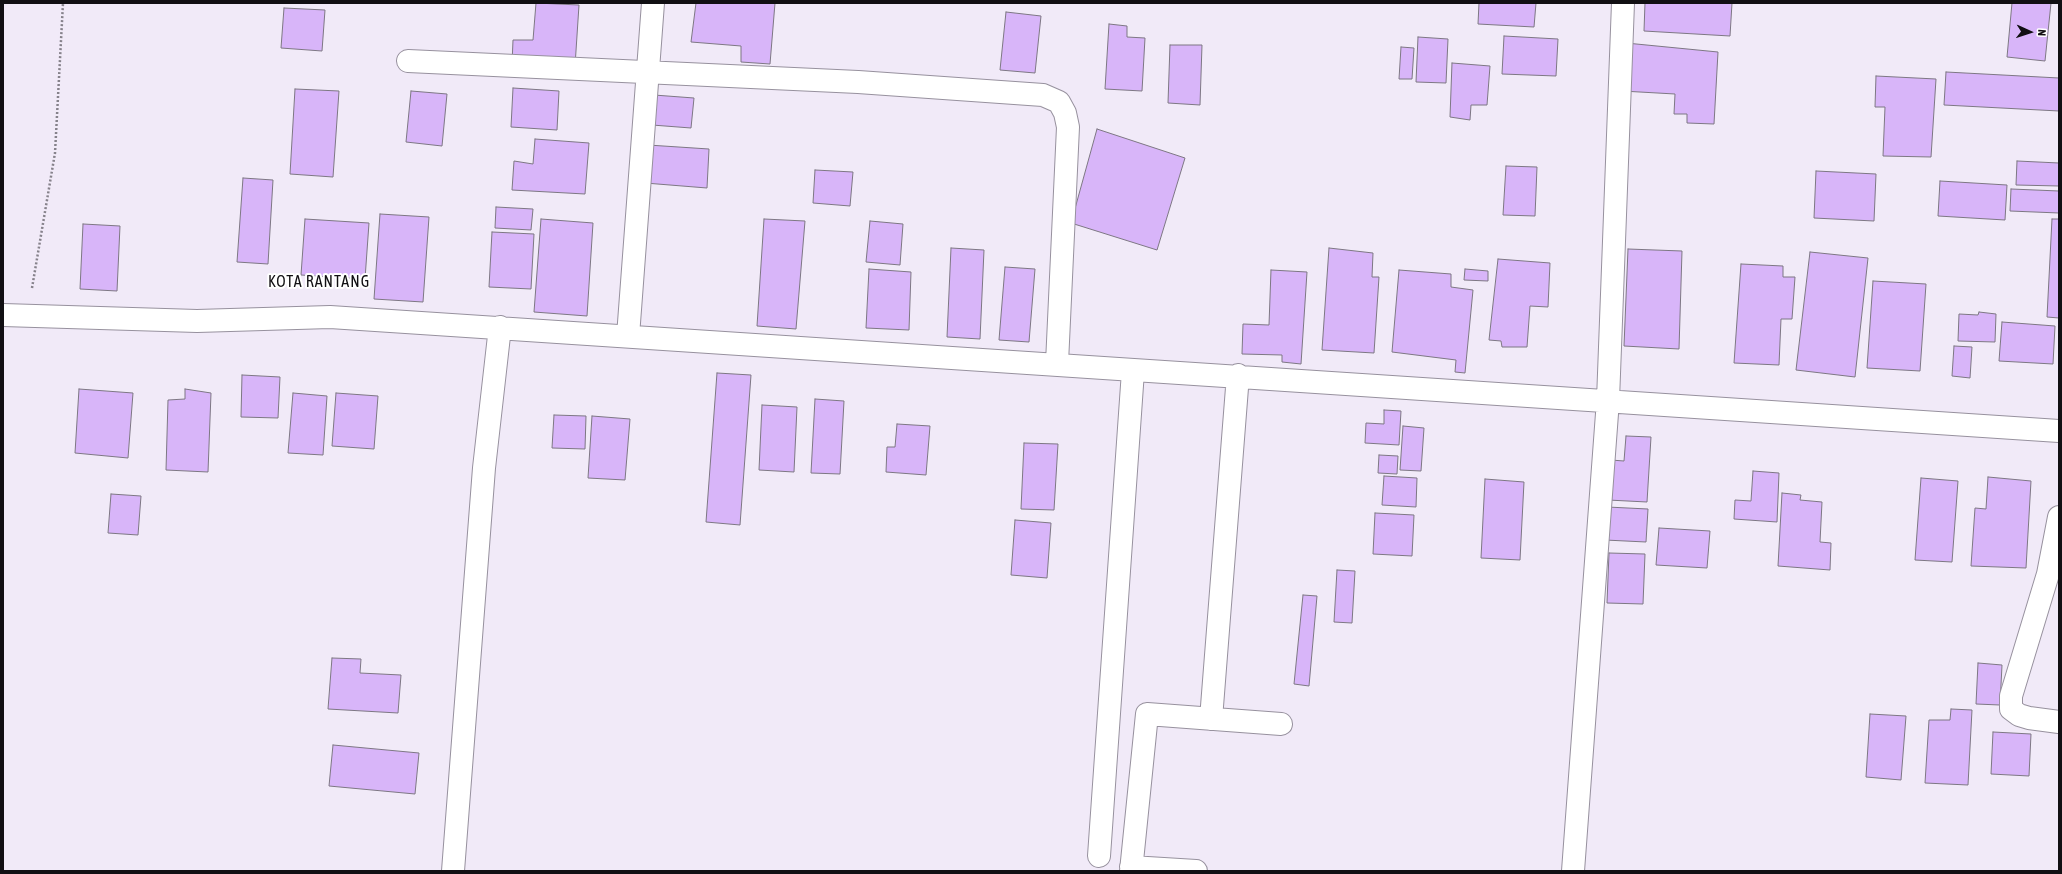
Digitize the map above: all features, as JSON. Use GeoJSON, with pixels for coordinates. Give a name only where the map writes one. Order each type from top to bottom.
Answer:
{"type":"FeatureCollection","features":[{"type":"Feature","properties":{"kind":"street"},"geometry":{"type":"LineString","coordinates":[[628,336],[647,103],[647,72],[653,3]]}},
{"type":"Feature","properties":{"kind":"street"},"geometry":{"type":"LineString","coordinates":[[1573,871],[1608,400],[1623,3]]}},
{"type":"Feature","properties":{"kind":"street"},"geometry":{"type":"LineString","coordinates":[[408,62],[858,82],[1043,95],[1059,102],[1065,114],[1068,127],[1057,364]]}},
{"type":"Feature","properties":{"kind":"street"},"geometry":{"type":"LineString","coordinates":[[3,315],[27,317],[197,321],[330,317],[1057,364],[1133,371],[1238,375],[2059,431]]}},
{"type":"Feature","properties":{"kind":"street"},"geometry":{"type":"LineString","coordinates":[[453,871],[484,468],[500,327]]}},
{"type":"Feature","properties":{"kind":"street"},"geometry":{"type":"LineString","coordinates":[[1099,856],[1133,371]]}},
{"type":"Feature","properties":{"kind":"street"},"geometry":{"type":"LineString","coordinates":[[1211,719],[1238,375]]}},
{"type":"Feature","properties":{"kind":"street"},"geometry":{"type":"LineString","coordinates":[[2059,517],[2048,574],[2011,696],[2011,708],[2019,715],[2029,718],[2059,722]]}},
{"type":"Feature","properties":{"kind":"street"},"geometry":{"type":"LineString","coordinates":[[1196,871],[1131,869],[1147,714],[1281,724]]}},
{"type":"Feature","properties":{"kind":"path"},"geometry":{"type":"LineString","coordinates":[[27,317],[55,153],[62,3]]}},
{"type":"Feature","properties":{"kind":"building"},"geometry":{"type":"Polygon","coordinates":[[[536,3],[579,5],[575,66],[512,64],[513,40],[533,40],[536,3]]]}},
{"type":"Feature","properties":{"kind":"building"},"geometry":{"type":"Polygon","coordinates":[[[696,3],[775,3],[770,64],[741,62],[741,46],[691,42],[696,3]]]}},
{"type":"Feature","properties":{"kind":"building"},"geometry":{"type":"Polygon","coordinates":[[[1479,3],[1536,3],[1534,27],[1478,24],[1479,3]]]}},
{"type":"Feature","properties":{"kind":"building"},"geometry":{"type":"Polygon","coordinates":[[[1645,3],[1732,3],[1730,36],[1644,31],[1645,3]]]}},
{"type":"Feature","properties":{"kind":"building"},"geometry":{"type":"Polygon","coordinates":[[[2012,3],[2051,3],[2045,61],[2007,57],[2012,3]]]}},
{"type":"Feature","properties":{"kind":"building"},"geometry":{"type":"Polygon","coordinates":[[[284,8],[325,10],[322,51],[281,48],[284,8]]]}},
{"type":"Feature","properties":{"kind":"building"},"geometry":{"type":"Polygon","coordinates":[[[1006,12],[1041,16],[1035,73],[1000,70],[1006,12]]]}},
{"type":"Feature","properties":{"kind":"building"},"geometry":{"type":"Polygon","coordinates":[[[1109,24],[1127,26],[1127,37],[1145,38],[1142,91],[1105,89],[1109,24]]]}},
{"type":"Feature","properties":{"kind":"building"},"geometry":{"type":"Polygon","coordinates":[[[1504,36],[1558,39],[1556,76],[1502,74],[1504,36]]]}},
{"type":"Feature","properties":{"kind":"building"},"geometry":{"type":"Polygon","coordinates":[[[1418,37],[1448,39],[1446,83],[1416,82],[1418,37]]]}},
{"type":"Feature","properties":{"kind":"building"},"geometry":{"type":"Polygon","coordinates":[[[1626,43],[1718,52],[1714,124],[1687,123],[1687,114],[1674,114],[1675,94],[1622,91],[1626,43]]]}},
{"type":"Feature","properties":{"kind":"building"},"geometry":{"type":"Polygon","coordinates":[[[1170,45],[1202,45],[1200,105],[1168,103],[1170,45]]]}},
{"type":"Feature","properties":{"kind":"building"},"geometry":{"type":"Polygon","coordinates":[[[1401,47],[1414,48],[1412,79],[1399,79],[1401,47]]]}},
{"type":"Feature","properties":{"kind":"building"},"geometry":{"type":"Polygon","coordinates":[[[1452,63],[1490,66],[1487,105],[1471,105],[1470,120],[1450,117],[1452,63]]]}},
{"type":"Feature","properties":{"kind":"building"},"geometry":{"type":"Polygon","coordinates":[[[1946,72],[2059,78],[2059,111],[1944,105],[1946,72]]]}},
{"type":"Feature","properties":{"kind":"building"},"geometry":{"type":"Polygon","coordinates":[[[1876,76],[1936,79],[1931,157],[1883,156],[1885,107],[1875,107],[1876,76]]]}},
{"type":"Feature","properties":{"kind":"building"},"geometry":{"type":"Polygon","coordinates":[[[513,88],[559,91],[557,130],[511,127],[513,88]]]}},
{"type":"Feature","properties":{"kind":"building"},"geometry":{"type":"Polygon","coordinates":[[[295,89],[339,91],[333,177],[290,174],[295,89]]]}},
{"type":"Feature","properties":{"kind":"building"},"geometry":{"type":"Polygon","coordinates":[[[411,91],[447,94],[442,146],[406,142],[411,91]]]}},
{"type":"Feature","properties":{"kind":"building"},"geometry":{"type":"Polygon","coordinates":[[[654,95],[694,98],[691,128],[652,125],[654,95]]]}},
{"type":"Feature","properties":{"kind":"building"},"geometry":{"type":"Polygon","coordinates":[[[1097,129],[1185,158],[1157,250],[1071,223],[1097,129]]]}},
{"type":"Feature","properties":{"kind":"building"},"geometry":{"type":"Polygon","coordinates":[[[535,139],[589,143],[585,194],[512,190],[514,161],[533,164],[535,139]]]}},
{"type":"Feature","properties":{"kind":"building"},"geometry":{"type":"Polygon","coordinates":[[[648,145],[709,149],[707,188],[645,183],[648,145]]]}},
{"type":"Feature","properties":{"kind":"building"},"geometry":{"type":"Polygon","coordinates":[[[2017,161],[2059,163],[2059,186],[2016,185],[2017,161]]]}},
{"type":"Feature","properties":{"kind":"building"},"geometry":{"type":"Polygon","coordinates":[[[1506,166],[1537,167],[1535,216],[1503,215],[1506,166]]]}},
{"type":"Feature","properties":{"kind":"building"},"geometry":{"type":"Polygon","coordinates":[[[815,170],[853,172],[850,206],[813,203],[815,170]]]}},
{"type":"Feature","properties":{"kind":"building"},"geometry":{"type":"Polygon","coordinates":[[[1816,171],[1876,174],[1874,221],[1814,218],[1816,171]]]}},
{"type":"Feature","properties":{"kind":"building"},"geometry":{"type":"Polygon","coordinates":[[[243,178],[273,180],[268,264],[237,262],[243,178]]]}},
{"type":"Feature","properties":{"kind":"building"},"geometry":{"type":"Polygon","coordinates":[[[1940,181],[2007,185],[2005,220],[1938,216],[1940,181]]]}},
{"type":"Feature","properties":{"kind":"building"},"geometry":{"type":"Polygon","coordinates":[[[2011,189],[2059,191],[2059,213],[2010,211],[2011,189]]]}},
{"type":"Feature","properties":{"kind":"building"},"geometry":{"type":"Polygon","coordinates":[[[496,207],[533,209],[531,230],[495,228],[496,207]]]}},
{"type":"Feature","properties":{"kind":"building"},"geometry":{"type":"Polygon","coordinates":[[[380,214],[429,217],[423,302],[374,299],[380,214]]]}},
{"type":"Feature","properties":{"kind":"building"},"geometry":{"type":"Polygon","coordinates":[[[305,219],[369,223],[365,279],[301,275],[305,219]]]}},
{"type":"Feature","properties":{"kind":"building"},"geometry":{"type":"Polygon","coordinates":[[[541,219],[593,223],[587,316],[534,312],[541,219]]]}},
{"type":"Feature","properties":{"kind":"building"},"geometry":{"type":"Polygon","coordinates":[[[764,219],[805,221],[796,329],[757,326],[764,219]]]}},
{"type":"Feature","properties":{"kind":"building"},"geometry":{"type":"Polygon","coordinates":[[[2052,219],[2059,219],[2059,318],[2047,317],[2052,219]]]}},
{"type":"Feature","properties":{"kind":"building"},"geometry":{"type":"Polygon","coordinates":[[[870,221],[903,224],[900,265],[866,262],[870,221]]]}},
{"type":"Feature","properties":{"kind":"building"},"geometry":{"type":"Polygon","coordinates":[[[83,224],[120,226],[117,291],[80,289],[83,224]]]}},
{"type":"Feature","properties":{"kind":"building"},"geometry":{"type":"Polygon","coordinates":[[[492,232],[534,234],[531,289],[489,287],[492,232]]]}},
{"type":"Feature","properties":{"kind":"building"},"geometry":{"type":"Polygon","coordinates":[[[951,248],[984,250],[980,339],[947,337],[951,248]]]}},
{"type":"Feature","properties":{"kind":"building"},"geometry":{"type":"Polygon","coordinates":[[[1329,248],[1373,253],[1372,277],[1379,277],[1374,353],[1322,350],[1329,248]]]}},
{"type":"Feature","properties":{"kind":"building"},"geometry":{"type":"Polygon","coordinates":[[[1628,249],[1682,251],[1679,349],[1624,346],[1628,249]]]}},
{"type":"Feature","properties":{"kind":"building"},"geometry":{"type":"Polygon","coordinates":[[[1810,252],[1868,258],[1855,377],[1796,370],[1810,252]]]}},
{"type":"Feature","properties":{"kind":"building"},"geometry":{"type":"Polygon","coordinates":[[[1498,259],[1550,263],[1548,307],[1530,306],[1527,347],[1502,347],[1501,341],[1489,340],[1498,259]]]}},
{"type":"Feature","properties":{"kind":"building"},"geometry":{"type":"Polygon","coordinates":[[[1741,264],[1783,266],[1783,277],[1795,277],[1792,319],[1781,319],[1779,365],[1734,363],[1741,264]]]}},
{"type":"Feature","properties":{"kind":"building"},"geometry":{"type":"Polygon","coordinates":[[[1005,267],[1035,269],[1029,342],[999,340],[1005,267]]]}},
{"type":"Feature","properties":{"kind":"building"},"geometry":{"type":"Polygon","coordinates":[[[869,269],[911,272],[909,330],[866,328],[869,269]]]}},
{"type":"Feature","properties":{"kind":"building"},"geometry":{"type":"Polygon","coordinates":[[[1465,269],[1488,271],[1488,281],[1464,280],[1465,269]]]}},
{"type":"Feature","properties":{"kind":"building"},"geometry":{"type":"Polygon","coordinates":[[[1271,270],[1307,272],[1301,364],[1282,362],[1282,355],[1242,354],[1243,324],[1269,325],[1271,270]]]}},
{"type":"Feature","properties":{"kind":"building"},"geometry":{"type":"Polygon","coordinates":[[[1399,270],[1451,274],[1451,287],[1473,290],[1465,373],[1455,372],[1456,360],[1392,352],[1399,270]]]}},
{"type":"Feature","properties":{"kind":"building"},"geometry":{"type":"Polygon","coordinates":[[[1873,281],[1926,284],[1920,371],[1867,368],[1873,281]]]}},
{"type":"Feature","properties":{"kind":"building"},"geometry":{"type":"Polygon","coordinates":[[[1979,312],[1996,314],[1995,342],[1958,341],[1959,314],[1978,315],[1979,312]]]}},
{"type":"Feature","properties":{"kind":"building"},"geometry":{"type":"Polygon","coordinates":[[[2002,322],[2055,326],[2053,364],[1999,361],[2002,322]]]}},
{"type":"Feature","properties":{"kind":"building"},"geometry":{"type":"Polygon","coordinates":[[[1954,346],[1972,347],[1970,378],[1952,376],[1954,346]]]}},
{"type":"Feature","properties":{"kind":"building"},"geometry":{"type":"Polygon","coordinates":[[[717,373],[751,375],[740,525],[706,522],[717,373]]]}},
{"type":"Feature","properties":{"kind":"building"},"geometry":{"type":"Polygon","coordinates":[[[242,375],[280,377],[278,418],[241,417],[242,375]]]}},
{"type":"Feature","properties":{"kind":"building"},"geometry":{"type":"Polygon","coordinates":[[[79,389],[133,393],[128,458],[75,453],[79,389]]]}},
{"type":"Feature","properties":{"kind":"building"},"geometry":{"type":"Polygon","coordinates":[[[185,389],[211,393],[208,472],[166,470],[168,400],[185,399],[185,389]]]}},
{"type":"Feature","properties":{"kind":"building"},"geometry":{"type":"Polygon","coordinates":[[[293,393],[327,396],[323,455],[288,453],[293,393]]]}},
{"type":"Feature","properties":{"kind":"building"},"geometry":{"type":"Polygon","coordinates":[[[336,393],[378,396],[374,449],[332,446],[336,393]]]}},
{"type":"Feature","properties":{"kind":"building"},"geometry":{"type":"Polygon","coordinates":[[[815,399],[844,401],[840,474],[811,473],[815,399]]]}},
{"type":"Feature","properties":{"kind":"building"},"geometry":{"type":"Polygon","coordinates":[[[762,405],[797,407],[794,472],[759,470],[762,405]]]}},
{"type":"Feature","properties":{"kind":"building"},"geometry":{"type":"Polygon","coordinates":[[[1384,410],[1401,411],[1399,445],[1365,443],[1366,423],[1384,424],[1384,410]]]}},
{"type":"Feature","properties":{"kind":"building"},"geometry":{"type":"Polygon","coordinates":[[[554,415],[586,416],[585,449],[552,448],[554,415]]]}},
{"type":"Feature","properties":{"kind":"building"},"geometry":{"type":"Polygon","coordinates":[[[592,416],[630,419],[625,480],[588,478],[592,416]]]}},
{"type":"Feature","properties":{"kind":"building"},"geometry":{"type":"Polygon","coordinates":[[[897,424],[930,426],[926,475],[886,472],[887,447],[895,447],[897,424]]]}},
{"type":"Feature","properties":{"kind":"building"},"geometry":{"type":"Polygon","coordinates":[[[1403,426],[1424,428],[1421,471],[1400,470],[1403,426]]]}},
{"type":"Feature","properties":{"kind":"building"},"geometry":{"type":"Polygon","coordinates":[[[1626,436],[1651,437],[1647,502],[1608,500],[1611,460],[1624,461],[1626,436]]]}},
{"type":"Feature","properties":{"kind":"building"},"geometry":{"type":"Polygon","coordinates":[[[1024,443],[1058,444],[1054,510],[1021,509],[1024,443]]]}},
{"type":"Feature","properties":{"kind":"building"},"geometry":{"type":"Polygon","coordinates":[[[1379,455],[1398,456],[1397,474],[1378,473],[1379,455]]]}},
{"type":"Feature","properties":{"kind":"building"},"geometry":{"type":"Polygon","coordinates":[[[1753,471],[1779,473],[1777,522],[1734,519],[1735,500],[1751,501],[1753,471]]]}},
{"type":"Feature","properties":{"kind":"building"},"geometry":{"type":"Polygon","coordinates":[[[1384,476],[1417,478],[1416,507],[1382,505],[1384,476]]]}},
{"type":"Feature","properties":{"kind":"building"},"geometry":{"type":"Polygon","coordinates":[[[1988,477],[2031,481],[2026,568],[1971,566],[1975,508],[1986,509],[1988,477]]]}},
{"type":"Feature","properties":{"kind":"building"},"geometry":{"type":"Polygon","coordinates":[[[1921,478],[1958,481],[1952,562],[1915,560],[1921,478]]]}},
{"type":"Feature","properties":{"kind":"building"},"geometry":{"type":"Polygon","coordinates":[[[1485,479],[1524,482],[1520,560],[1481,558],[1485,479]]]}},
{"type":"Feature","properties":{"kind":"building"},"geometry":{"type":"Polygon","coordinates":[[[1782,493],[1801,495],[1800,500],[1822,502],[1820,542],[1831,543],[1830,570],[1778,566],[1782,493]]]}},
{"type":"Feature","properties":{"kind":"building"},"geometry":{"type":"Polygon","coordinates":[[[111,494],[141,496],[138,535],[108,533],[111,494]]]}},
{"type":"Feature","properties":{"kind":"building"},"geometry":{"type":"Polygon","coordinates":[[[1607,507],[1648,509],[1646,542],[1605,540],[1607,507]]]}},
{"type":"Feature","properties":{"kind":"building"},"geometry":{"type":"Polygon","coordinates":[[[1375,513],[1414,515],[1412,556],[1373,554],[1375,513]]]}},
{"type":"Feature","properties":{"kind":"building"},"geometry":{"type":"Polygon","coordinates":[[[1015,520],[1051,523],[1047,578],[1011,575],[1015,520]]]}},
{"type":"Feature","properties":{"kind":"building"},"geometry":{"type":"Polygon","coordinates":[[[1659,528],[1710,531],[1707,568],[1656,565],[1659,528]]]}},
{"type":"Feature","properties":{"kind":"building"},"geometry":{"type":"Polygon","coordinates":[[[1609,553],[1645,554],[1643,604],[1607,603],[1609,553]]]}},
{"type":"Feature","properties":{"kind":"building"},"geometry":{"type":"Polygon","coordinates":[[[1337,570],[1355,571],[1352,623],[1334,622],[1337,570]]]}},
{"type":"Feature","properties":{"kind":"building"},"geometry":{"type":"Polygon","coordinates":[[[1303,595],[1317,596],[1309,686],[1294,684],[1303,595]]]}},
{"type":"Feature","properties":{"kind":"building"},"geometry":{"type":"Polygon","coordinates":[[[332,658],[361,659],[360,673],[401,675],[398,713],[328,709],[332,658]]]}},
{"type":"Feature","properties":{"kind":"building"},"geometry":{"type":"Polygon","coordinates":[[[1978,663],[2002,665],[2000,705],[1976,704],[1978,663]]]}},
{"type":"Feature","properties":{"kind":"building"},"geometry":{"type":"Polygon","coordinates":[[[1951,709],[1972,710],[1968,785],[1925,783],[1929,720],[1950,720],[1951,709]]]}},
{"type":"Feature","properties":{"kind":"building"},"geometry":{"type":"Polygon","coordinates":[[[1870,714],[1906,716],[1901,780],[1866,777],[1870,714]]]}},
{"type":"Feature","properties":{"kind":"building"},"geometry":{"type":"Polygon","coordinates":[[[1993,732],[2031,734],[2029,776],[1991,774],[1993,732]]]}},
{"type":"Feature","properties":{"kind":"building"},"geometry":{"type":"Polygon","coordinates":[[[333,745],[419,753],[415,794],[329,786],[333,745]]]}},
{"type":"Feature","properties":{"kind":"district","name":"KOTA RANTANG"},"geometry":{"type":"Point","coordinates":[319,282]}}]}
